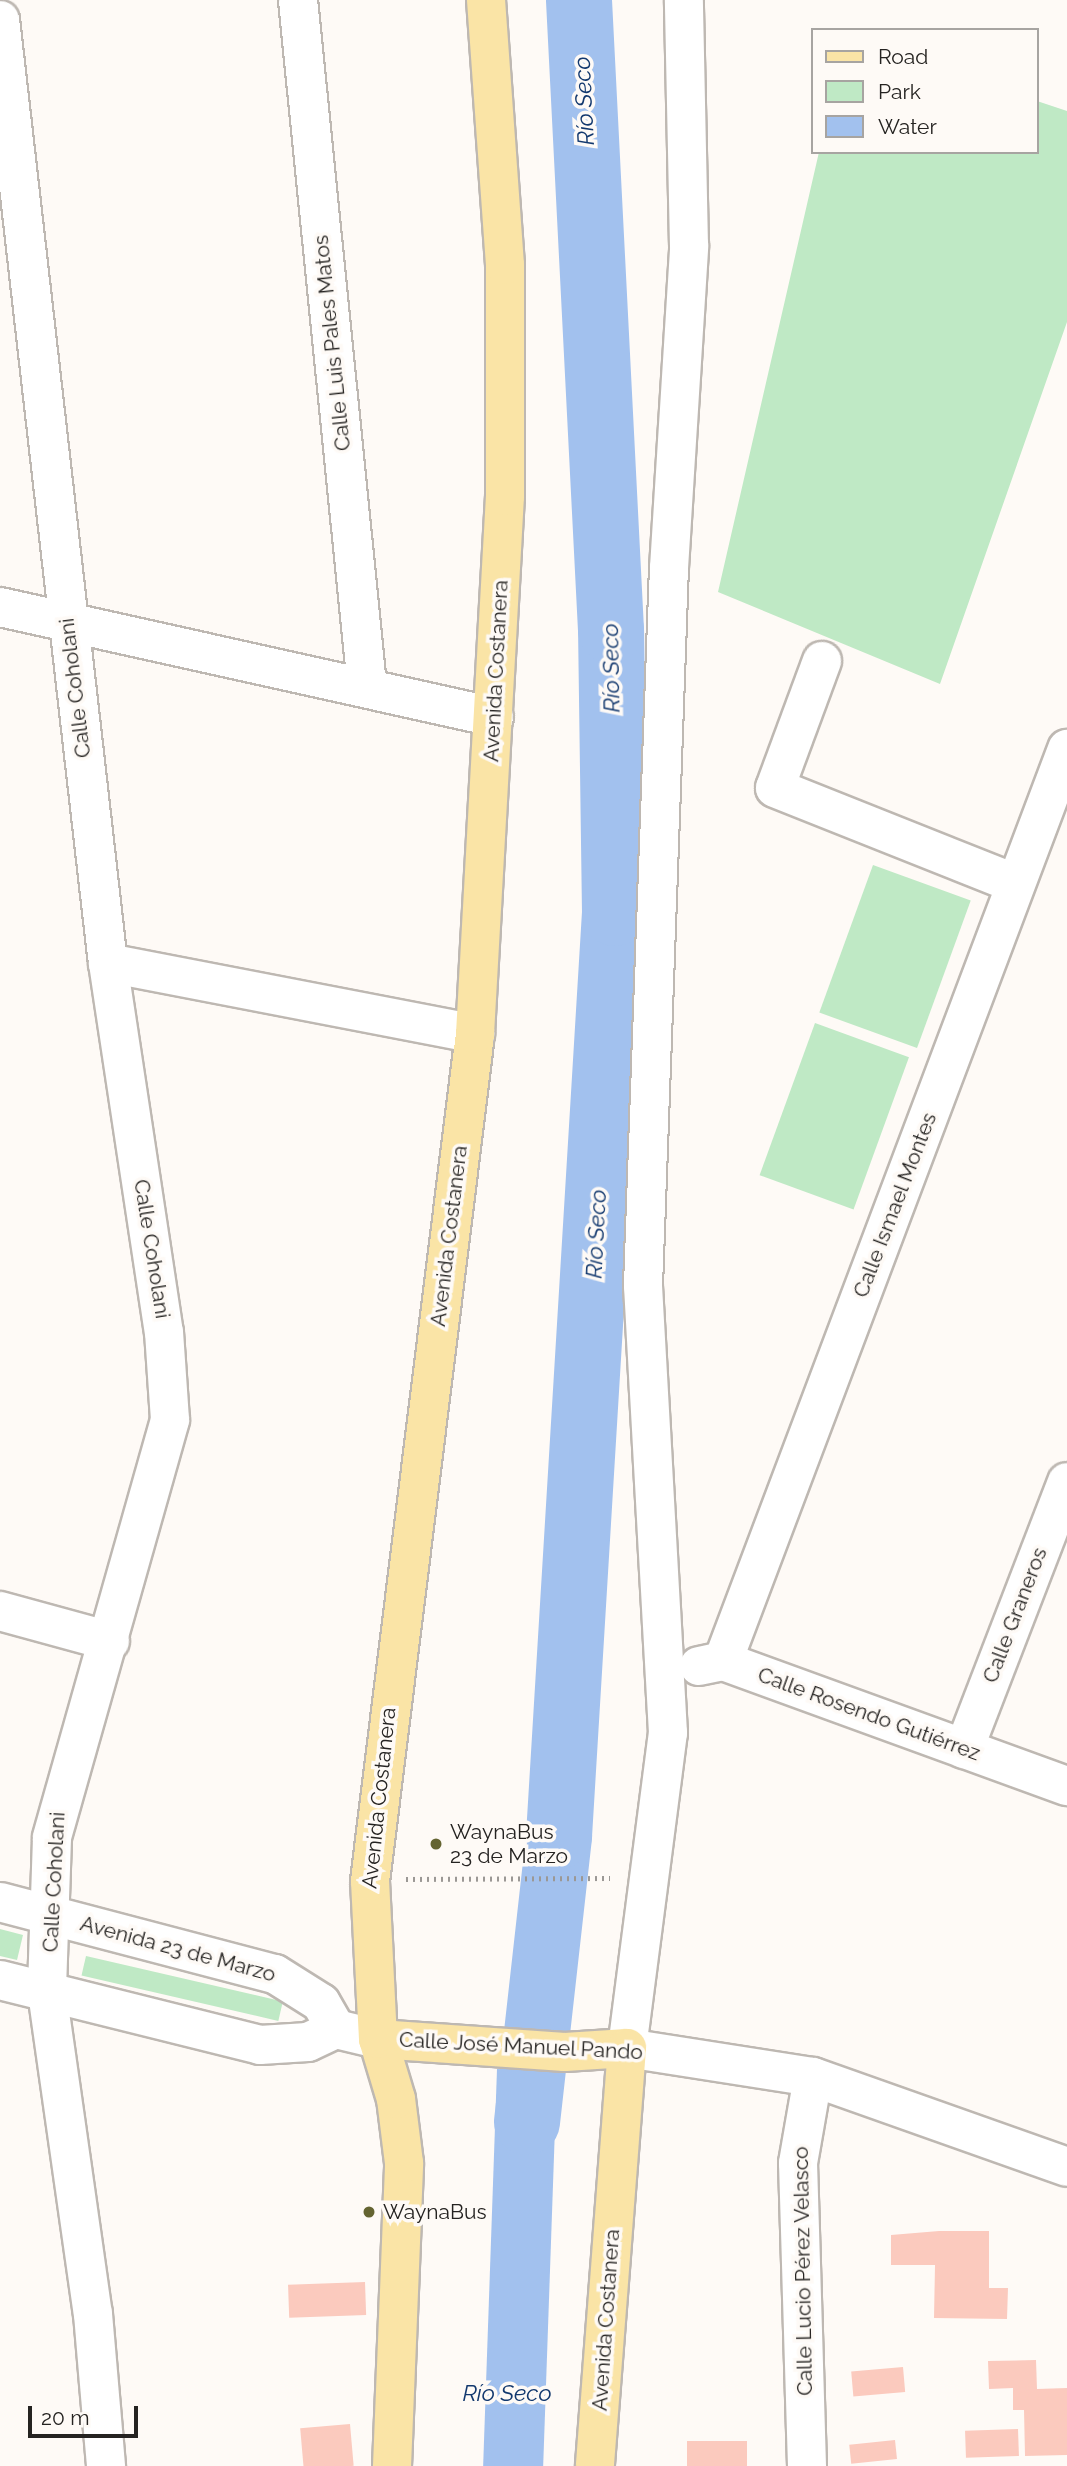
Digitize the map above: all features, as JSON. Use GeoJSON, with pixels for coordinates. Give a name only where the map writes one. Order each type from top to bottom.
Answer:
{"type":"FeatureCollection","features":[{"type":"Feature","properties":{"kind":"main road","name":"Avenida Costanera"},"geometry":{"type":"LineString","coordinates":[[392,2466],[404,2163],[396,2099],[379,2039],[370,1881],[475,1034],[505,496],[505,265],[486,0]]}},
{"type":"Feature","properties":{"kind":"main road","name":"Calle José Manuel Pando"},"geometry":{"type":"LineString","coordinates":[[379,2039],[565,2052],[627,2048]]}},
{"type":"Feature","properties":{"kind":"main road","name":"Avenida Costanera"},"geometry":{"type":"LineString","coordinates":[[595,2466],[627,2048]]}},
{"type":"Feature","properties":{"kind":"street","name":"Calle Luis Pales Matos"},"geometry":{"type":"LineString","coordinates":[[298,0],[367,685]]}},
{"type":"Feature","properties":{"kind":"street"},"geometry":{"type":"LineString","coordinates":[[627,2048],[668,1733],[669,1671],[655,1573],[643,1286],[669,568],[689,246],[684,0]]}},
{"type":"Feature","properties":{"kind":"street","name":"Calle Coholani"},"geometry":{"type":"LineString","coordinates":[[0,20],[67,625],[108,963],[164,1332],[170,1420],[110,1641],[58,1800],[47,1992],[93,2314],[106,2466]]}},
{"type":"Feature","properties":{"kind":"street"},"geometry":{"type":"LineString","coordinates":[[0,607],[67,625],[367,685],[494,716]]}},
{"type":"Feature","properties":{"kind":"street"},"geometry":{"type":"LineString","coordinates":[[822,661],[775,788],[1016,884]]}},
{"type":"Feature","properties":{"kind":"street","name":"Calle Ismael Montes"},"geometry":{"type":"LineString","coordinates":[[723,1661],[1064,763]]}},
{"type":"Feature","properties":{"kind":"street"},"geometry":{"type":"LineString","coordinates":[[108,963],[475,1034]]}},
{"type":"Feature","properties":{"kind":"street","name":"Calle Graneros"},"geometry":{"type":"LineString","coordinates":[[964,1749],[1067,1482]]}},
{"type":"Feature","properties":{"kind":"street"},"geometry":{"type":"LineString","coordinates":[[0,1611],[110,1641]]}},
{"type":"Feature","properties":{"kind":"street"},"geometry":{"type":"LineString","coordinates":[[669,1671],[723,1661]]}},
{"type":"Feature","properties":{"kind":"street","name":"Calle Rosendo Gutiérrez"},"geometry":{"type":"LineString","coordinates":[[723,1661],[1067,1786]]}},
{"type":"Feature","properties":{"kind":"street","name":"Avenida 23 de Marzo"},"geometry":{"type":"LineString","coordinates":[[0,1902],[275,1974],[321,2003],[336,2029]]}},
{"type":"Feature","properties":{"kind":"street"},"geometry":{"type":"LineString","coordinates":[[0,1980],[260,2045],[308,2042],[336,2029],[379,2039]]}},
{"type":"Feature","properties":{"kind":"street","name":"Calle José Manuel Pando"},"geometry":{"type":"LineString","coordinates":[[627,2048],[813,2077],[1067,2167]]}},
{"type":"Feature","properties":{"kind":"street","name":"Calle Lucio Pérez Velasco"},"geometry":{"type":"LineString","coordinates":[[807,2466],[798,2163],[813,2077]]}},
{"type":"Feature","properties":{"kind":"path"},"geometry":{"type":"LineString","coordinates":[[370,1881],[487,1874],[569,1877]]}},
{"type":"Feature","properties":{"kind":"green space"},"geometry":{"type":"Polygon","coordinates":[[[1039,102],[1067,111],[1067,322],[940,684],[718,592],[819,154],[1039,154],[1039,102]]]}},
{"type":"Feature","properties":{"kind":"green space"},"geometry":{"type":"Polygon","coordinates":[[[873,865],[971,901],[917,1048],[819,1013],[873,865]]]}},
{"type":"Feature","properties":{"kind":"green space"},"geometry":{"type":"Polygon","coordinates":[[[815,1023],[909,1057],[854,1209],[760,1175],[815,1023]]]}},
{"type":"Feature","properties":{"kind":"green space"},"geometry":{"type":"Polygon","coordinates":[[[0,1929],[23,1935],[17,1960],[0,1956],[0,1929]]]}},
{"type":"Feature","properties":{"kind":"green space"},"geometry":{"type":"Polygon","coordinates":[[[86,1956],[283,2001],[278,2021],[82,1975],[86,1956]]]}},
{"type":"Feature","properties":{"kind":"water","name":"Río Seco"},"geometry":{"type":"Polygon","coordinates":[[[497,2069],[557,2071],[543,2466],[483,2466],[497,2069]]]}},
{"type":"Feature","properties":{"kind":"building"},"geometry":{"type":"Polygon","coordinates":[[[989,2231],[989,2288],[1008,2288],[1007,2319],[934,2318],[935,2265],[891,2265],[891,2235],[989,2231]]]}},
{"type":"Feature","properties":{"kind":"building"},"geometry":{"type":"Polygon","coordinates":[[[365,2282],[366,2315],[289,2318],[288,2285],[365,2282]]]}},
{"type":"Feature","properties":{"kind":"building"},"geometry":{"type":"Polygon","coordinates":[[[1036,2360],[1037,2389],[1067,2388],[1067,2455],[1025,2456],[1024,2410],[1013,2410],[1013,2388],[989,2389],[988,2361],[1036,2360]]]}},
{"type":"Feature","properties":{"kind":"building"},"geometry":{"type":"Polygon","coordinates":[[[903,2367],[905,2392],[853,2396],[851,2372],[903,2367]]]}},
{"type":"Feature","properties":{"kind":"building"},"geometry":{"type":"Polygon","coordinates":[[[350,2424],[354,2466],[303,2466],[300,2428],[350,2424]]]}},
{"type":"Feature","properties":{"kind":"building"},"geometry":{"type":"Polygon","coordinates":[[[1018,2429],[1019,2456],[966,2458],[965,2431],[1018,2429]]]}},
{"type":"Feature","properties":{"kind":"building"},"geometry":{"type":"Polygon","coordinates":[[[895,2440],[897,2459],[851,2464],[849,2445],[895,2440]]]}},
{"type":"Feature","properties":{"kind":"building"},"geometry":{"type":"Polygon","coordinates":[[[687,2441],[747,2441],[747,2466],[687,2466],[687,2441]]]}},
{"type":"Feature","properties":{"kind":"waterway","name":"Río Seco"},"geometry":{"type":"LineString","coordinates":[[527,2122],[559,1836],[615,913],[611,630],[579,0]]}},
{"type":"Feature","properties":{"kind":"place","name":"WaynaBus 23 de Marzo"},"geometry":{"type":"Point","coordinates":[436,1844]}},
{"type":"Feature","properties":{"kind":"place","name":"WaynaBus"},"geometry":{"type":"Point","coordinates":[369,2212]}}]}
